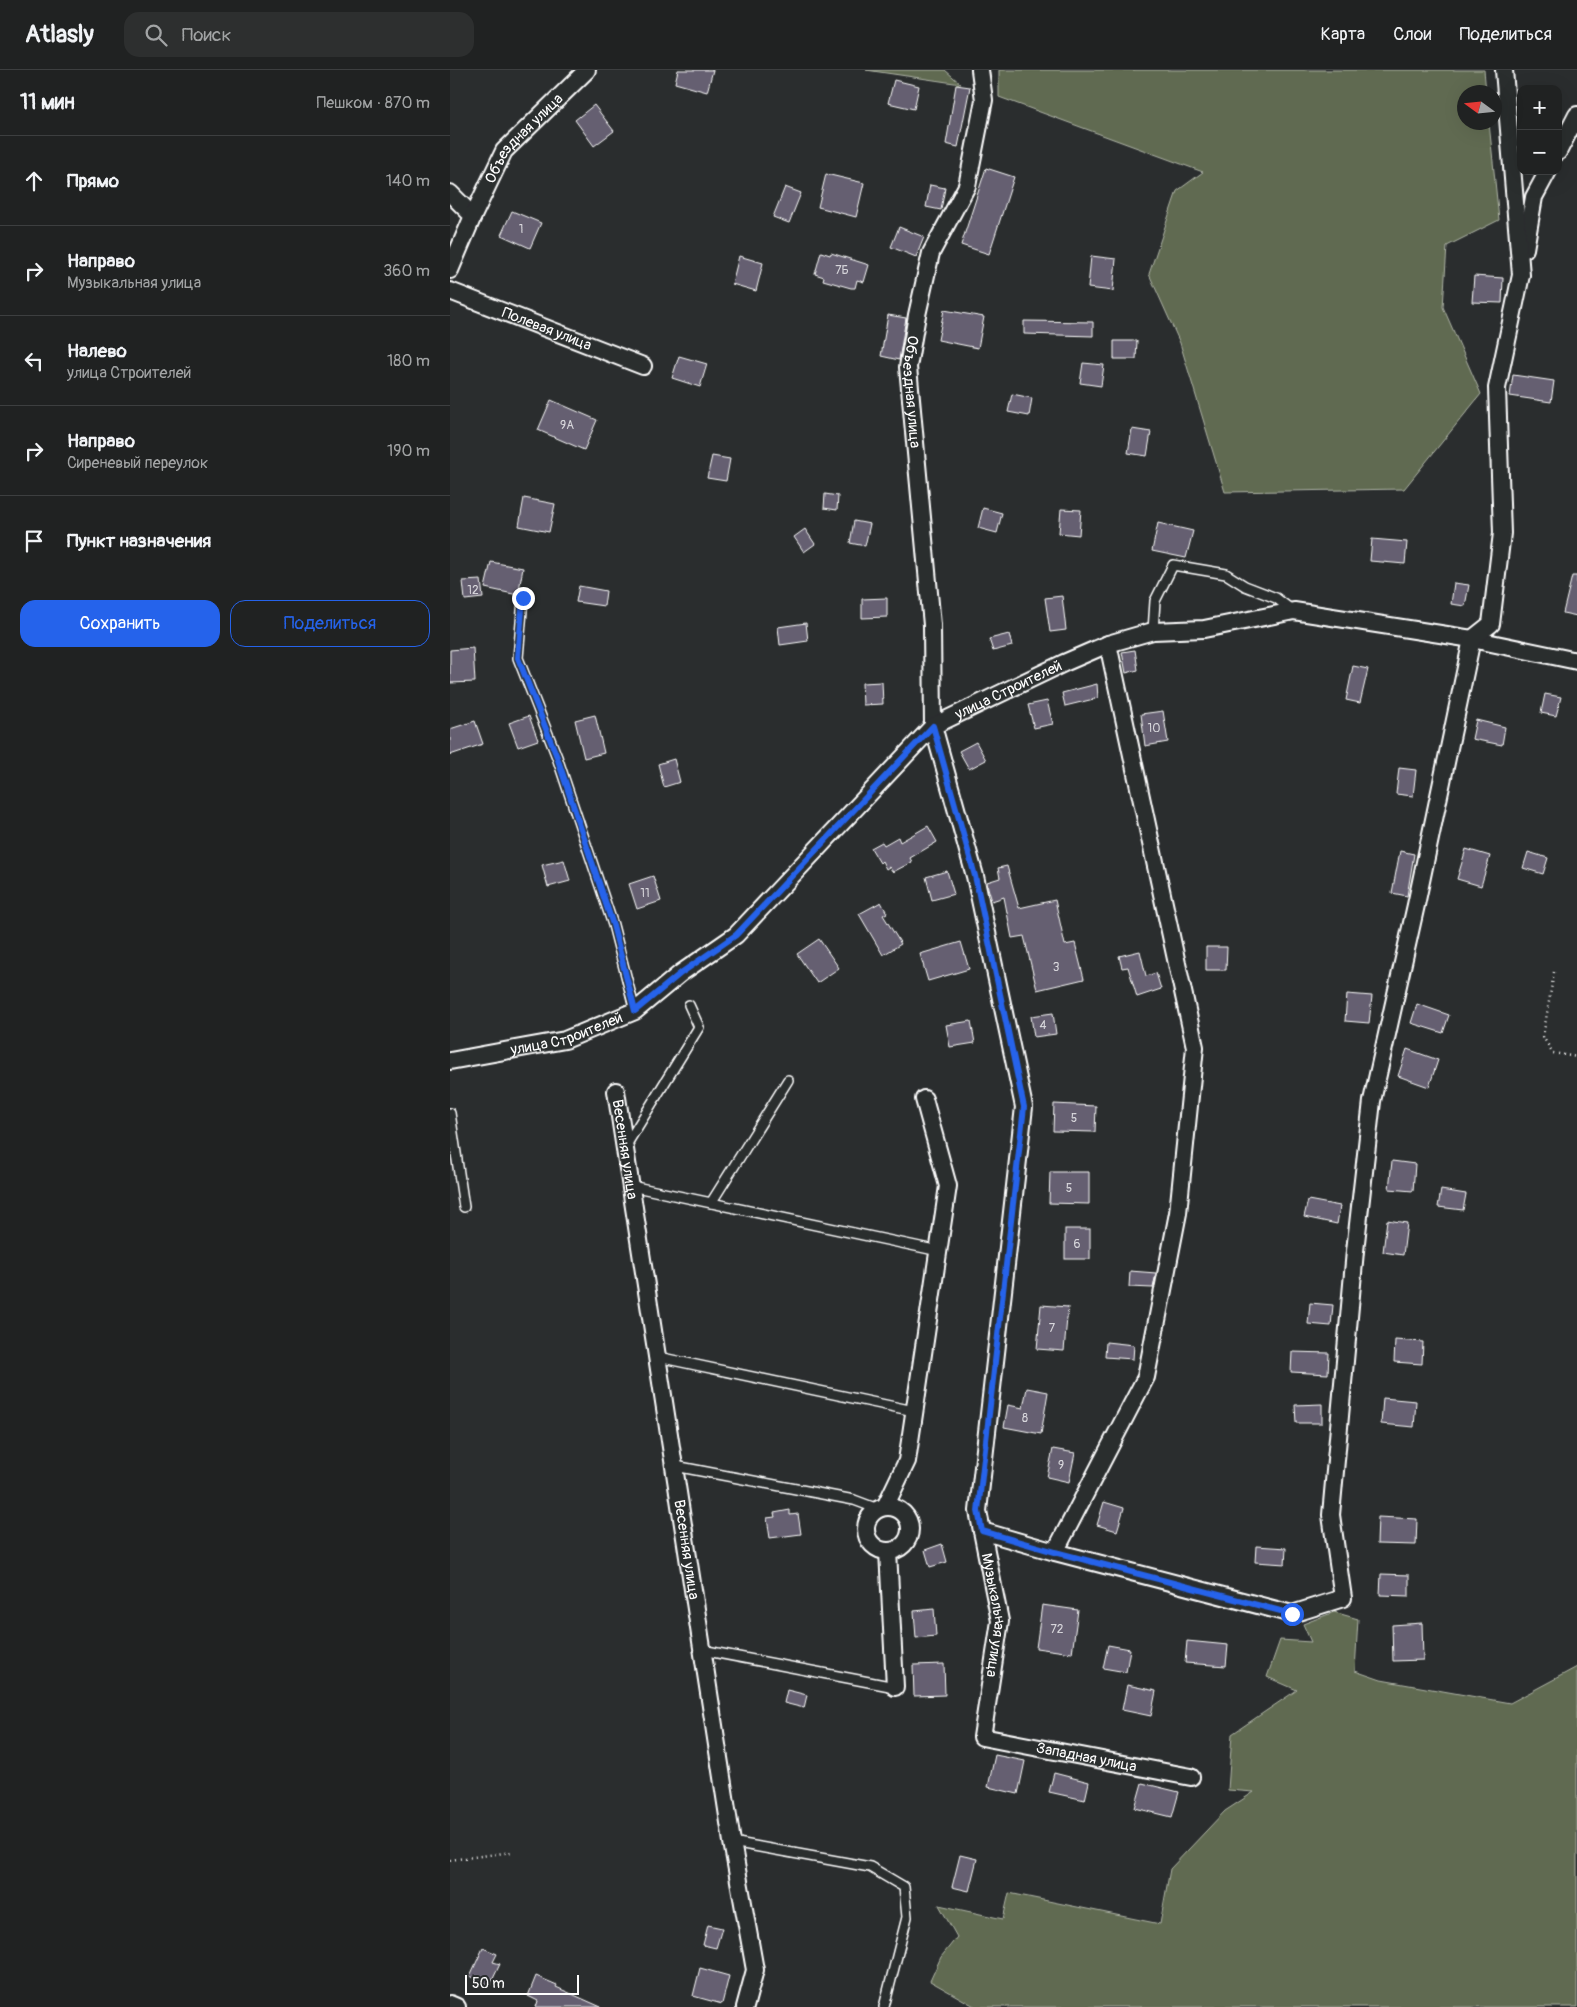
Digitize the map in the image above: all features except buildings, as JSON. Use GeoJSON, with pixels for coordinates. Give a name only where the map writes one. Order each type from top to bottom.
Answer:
{"type":"FeatureCollection","features":[{"type":"Feature","properties":{"kind":"street","name":"Объездная улица"},"geometry":{"type":"LineString","coordinates":[[450,270],[504,151],[587,70]]}},
{"type":"Feature","properties":{"kind":"street","name":"Объездная улица"},"geometry":{"type":"LineString","coordinates":[[933,726],[932,625],[908,367],[916,315],[931,253],[967,186],[984,100],[980,70]]}},
{"type":"Feature","properties":{"kind":"street"},"geometry":{"type":"LineString","coordinates":[[1504,70],[1521,276]]}},
{"type":"Feature","properties":{"kind":"street"},"geometry":{"type":"LineString","coordinates":[[1562,144],[1577,115]]}},
{"type":"Feature","properties":{"kind":"street"},"geometry":{"type":"LineString","coordinates":[[982,1531],[1292,1614],[1342,1598],[1331,1515],[1355,1251],[1372,1101],[1416,905],[1472,639],[1491,624],[1502,533],[1497,388],[1521,276],[1534,197],[1546,175]]}},
{"type":"Feature","properties":{"kind":"street"},"geometry":{"type":"LineString","coordinates":[[450,193],[473,216]]}},
{"type":"Feature","properties":{"kind":"street","name":"Полевая улица"},"geometry":{"type":"LineString","coordinates":[[450,291],[643,366]]}},
{"type":"Feature","properties":{"kind":"street","name":"улица Строителей"},"geometry":{"type":"LineString","coordinates":[[450,1061],[565,1040],[635,1011],[681,973],[736,935],[933,726],[1108,644],[1153,631],[1204,629],[1294,612],[1472,639],[1577,661]]}},
{"type":"Feature","properties":{"kind":"street"},"geometry":{"type":"LineString","coordinates":[[1055,1552],[1146,1377],[1178,1213],[1195,1047],[1108,644]]}},
{"type":"Feature","properties":{"kind":"street","name":"Музыкальная улица"},"geometry":{"type":"LineString","coordinates":[[933,726],[975,876],[1024,1107],[978,1511],[1000,1621],[982,1737]]}},
{"type":"Feature","properties":{"kind":"street","name":"Весенняя улица"},"geometry":{"type":"LineString","coordinates":[[616,1091],[732,1842],[755,1970],[745,2007]]}},
{"type":"Feature","properties":{"kind":"street"},"geometry":{"type":"LineString","coordinates":[[882,1508],[899,1510],[905,1514],[910,1528],[906,1542],[901,1547],[888,1551],[874,1546],[867,1534],[868,1520],[882,1508],[907,1461],[948,1186],[924,1099]]}},
{"type":"Feature","properties":{"kind":"street"},"geometry":{"type":"LineString","coordinates":[[888,1551],[895,1687]]}},
{"type":"Feature","properties":{"kind":"street","name":"Западная улица"},"geometry":{"type":"LineString","coordinates":[[982,1737],[1191,1777]]}},
{"type":"Feature","properties":{"kind":"street"},"geometry":{"type":"LineString","coordinates":[[450,2004],[457,2007]]}},
{"type":"Feature","properties":{"kind":"lane"},"geometry":{"type":"LineString","coordinates":[[1153,631],[1154,601],[1173,565],[1226,574],[1245,586],[1276,598],[1294,612]]}},
{"type":"Feature","properties":{"kind":"lane"},"geometry":{"type":"LineString","coordinates":[[523,598],[518,658],[557,757],[613,925],[635,1011]]}},
{"type":"Feature","properties":{"kind":"lane"},"geometry":{"type":"LineString","coordinates":[[625,1147],[699,1027],[689,1005]]}},
{"type":"Feature","properties":{"kind":"lane"},"geometry":{"type":"LineString","coordinates":[[711,1203],[788,1080]]}},
{"type":"Feature","properties":{"kind":"lane"},"geometry":{"type":"LineString","coordinates":[[450,1113],[464,1207]]}},
{"type":"Feature","properties":{"kind":"lane"},"geometry":{"type":"LineString","coordinates":[[631,1186],[939,1251]]}},
{"type":"Feature","properties":{"kind":"lane"},"geometry":{"type":"LineString","coordinates":[[658,1357],[914,1411]]}},
{"type":"Feature","properties":{"kind":"lane"},"geometry":{"type":"LineString","coordinates":[[675,1466],[854,1500],[882,1508]]}},
{"type":"Feature","properties":{"kind":"lane"},"geometry":{"type":"LineString","coordinates":[[702,1650],[895,1687]]}},
{"type":"Feature","properties":{"kind":"lane"},"geometry":{"type":"LineString","coordinates":[[732,1842],[870,1867],[904,1887],[907,1917],[884,2007]]}},
{"type":"Feature","properties":{"kind":"path"},"geometry":{"type":"LineString","coordinates":[[1554,972],[1542,1037],[1553,1053],[1577,1057]]}},
{"type":"Feature","properties":{"kind":"path"},"geometry":{"type":"LineString","coordinates":[[450,1860],[512,1852]]}},
{"type":"Feature","properties":{"kind":"green space"},"geometry":{"type":"Polygon","coordinates":[[[866,70],[945,70],[961,84],[866,70]]]}},
{"type":"Feature","properties":{"kind":"green space"},"geometry":{"type":"Polygon","coordinates":[[[999,70],[1484,70],[1485,85],[1457,85],[1457,130],[1490,130],[1499,220],[1447,246],[1443,307],[1481,394],[1404,489],[1225,492],[1180,343],[1149,274],[1177,191],[1203,172],[999,97],[999,70]]]}},
{"type":"Feature","properties":{"kind":"green space"},"geometry":{"type":"Polygon","coordinates":[[[1334,1612],[1358,1619],[1355,1671],[1381,1680],[1510,1703],[1577,1667],[1577,2007],[976,2007],[930,1981],[941,1957],[957,1937],[939,1905],[1003,1919],[1009,1893],[1160,1924],[1170,1869],[1225,1811],[1254,1792],[1228,1790],[1232,1734],[1297,1690],[1267,1677],[1280,1640],[1311,1642],[1303,1624],[1334,1612]]]}},
{"type":"Feature","properties":{"kind":"route"},"geometry":{"type":"LineString","coordinates":[[523,598],[518,658],[557,757],[613,925],[635,1011],[681,973],[736,935],[933,726],[975,876],[1024,1107],[978,1511],[982,1531],[1292,1614]]}}]}
